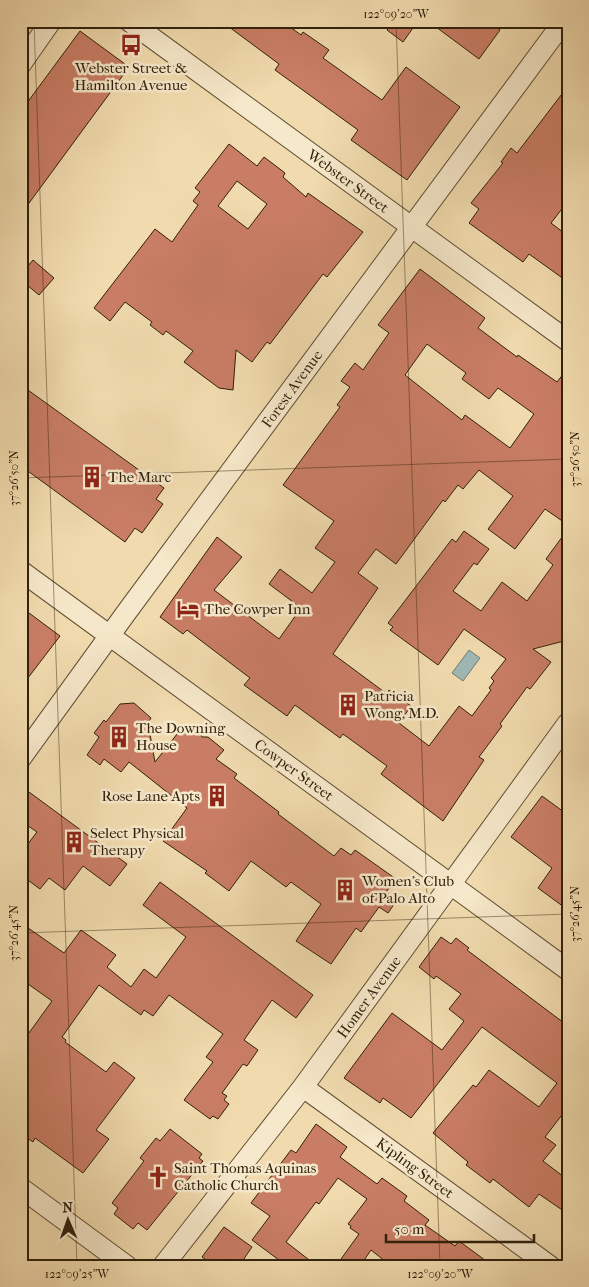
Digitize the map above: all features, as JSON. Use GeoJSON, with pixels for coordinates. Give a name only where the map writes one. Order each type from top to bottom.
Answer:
{"type":"FeatureCollection","features":[{"type":"Feature","properties":{"kind":"street"},"geometry":{"type":"LineString","coordinates":[[21,64],[51,21]]}},
{"type":"Feature","properties":{"kind":"street","name":"Webster Street"},"geometry":{"type":"LineString","coordinates":[[128,21],[568,341]]}},
{"type":"Feature","properties":{"kind":"street","name":"Forest Avenue"},"geometry":{"type":"LineString","coordinates":[[21,758],[564,21]]}},
{"type":"Feature","properties":{"kind":"street","name":"Cowper Street"},"geometry":{"type":"LineString","coordinates":[[21,570],[568,970]]}},
{"type":"Feature","properties":{"kind":"street","name":"Homer Avenue"},"geometry":{"type":"LineString","coordinates":[[163,1266],[303,1087],[568,723]]}},
{"type":"Feature","properties":{"kind":"street","name":"Kipling Street"},"geometry":{"type":"LineString","coordinates":[[303,1087],[550,1266]]}},
{"type":"Feature","properties":{"kind":"street"},"geometry":{"type":"LineString","coordinates":[[21,1188],[127,1266]]}},
{"type":"Feature","properties":{"kind":"water"},"geometry":{"type":"Polygon","coordinates":[[[469,650],[480,658],[463,681],[452,673],[469,650]]]}},
{"type":"Feature","properties":{"kind":"building"},"geometry":{"type":"Polygon","coordinates":[[[221,21],[282,21],[301,35],[303,32],[329,50],[323,58],[382,100],[406,67],[460,107],[407,180],[351,140],[358,130],[275,70],[279,64],[221,21]]]}},
{"type":"Feature","properties":{"kind":"building"},"geometry":{"type":"Polygon","coordinates":[[[393,21],[418,21],[403,42],[387,30],[393,21]]]}},
{"type":"Feature","properties":{"kind":"building"},"geometry":{"type":"Polygon","coordinates":[[[428,21],[488,21],[500,30],[479,59],[428,21]]]}},
{"type":"Feature","properties":{"kind":"building"},"geometry":{"type":"Polygon","coordinates":[[[80,31],[129,67],[21,214],[21,111],[80,31]]]}},
{"type":"Feature","properties":{"kind":"building"},"geometry":{"type":"Polygon","coordinates":[[[568,86],[568,201],[551,223],[568,236],[568,267],[561,277],[529,254],[523,262],[469,223],[479,209],[471,203],[503,163],[501,162],[511,148],[517,153],[568,86]]]}},
{"type":"Feature","properties":{"kind":"building"},"geometry":{"type":"Polygon","coordinates":[[[229,144],[257,166],[264,157],[285,173],[283,177],[306,197],[308,193],[363,232],[327,277],[323,274],[270,344],[267,342],[252,362],[236,350],[233,390],[219,388],[184,362],[193,351],[166,331],[163,335],[150,325],[152,322],[125,302],[110,321],[94,308],[155,229],[172,242],[198,205],[193,201],[200,192],[195,188],[229,144]],[[237,181],[218,206],[248,229],[267,204],[237,181]]]}},
{"type":"Feature","properties":{"kind":"building"},"geometry":{"type":"Polygon","coordinates":[[[33,260],[54,278],[39,295],[21,280],[21,274],[33,260]]]}},
{"type":"Feature","properties":{"kind":"building"},"geometry":{"type":"Polygon","coordinates":[[[420,269],[485,318],[478,328],[517,357],[518,355],[557,382],[568,368],[568,525],[545,509],[515,549],[488,529],[513,496],[479,470],[463,489],[458,485],[445,502],[443,500],[396,564],[376,549],[358,573],[378,588],[333,654],[387,694],[389,690],[411,706],[399,723],[429,746],[459,706],[472,716],[491,690],[489,688],[494,681],[491,678],[506,659],[464,629],[438,665],[390,630],[393,627],[388,623],[452,539],[456,542],[464,531],[489,549],[477,565],[474,563],[453,591],[481,611],[502,582],[527,601],[553,565],[546,559],[568,529],[568,640],[533,649],[551,662],[530,689],[527,687],[500,724],[502,726],[479,757],[484,760],[443,821],[381,774],[387,766],[343,734],[340,738],[295,705],[287,716],[244,685],[250,678],[187,630],[183,634],[160,617],[217,537],[242,557],[214,590],[279,639],[301,608],[269,584],[280,569],[312,593],[335,562],[315,548],[334,521],[283,485],[340,407],[337,405],[350,387],[341,381],[355,363],[363,370],[389,333],[378,325],[420,269]],[[427,344],[405,375],[462,420],[465,415],[510,448],[534,414],[498,388],[489,399],[462,379],[466,373],[427,344]]]}},
{"type":"Feature","properties":{"kind":"building","name":"The Marc"},"geometry":{"type":"Polygon","coordinates":[[[21,385],[164,488],[156,499],[163,504],[142,533],[135,528],[125,542],[21,466],[21,385]]]}},
{"type":"Feature","properties":{"kind":"building"},"geometry":{"type":"Polygon","coordinates":[[[21,607],[60,636],[21,687],[21,607]]]}},
{"type":"Feature","properties":{"kind":"building"},"geometry":{"type":"Polygon","coordinates":[[[134,703],[151,718],[148,723],[155,762],[181,729],[199,730],[202,737],[208,737],[224,750],[216,759],[237,774],[234,778],[279,812],[278,814],[334,856],[341,848],[351,855],[355,850],[396,879],[386,892],[397,900],[388,913],[379,907],[361,932],[356,928],[331,964],[296,941],[321,904],[291,882],[286,887],[251,861],[229,891],[205,873],[207,871],[163,841],[187,808],[129,762],[121,772],[104,759],[100,765],[87,755],[99,737],[94,733],[104,720],[106,722],[120,704],[134,703]]]}},
{"type":"Feature","properties":{"kind":"building","name":"Select Physical Therapy"},"geometry":{"type":"Polygon","coordinates":[[[29,792],[127,864],[110,886],[83,866],[65,890],[49,878],[40,889],[21,875],[21,853],[37,832],[21,821],[21,803],[29,792]]]}},
{"type":"Feature","properties":{"kind":"building"},"geometry":{"type":"Polygon","coordinates":[[[542,796],[568,815],[568,910],[538,888],[552,868],[511,837],[542,796]]]}},
{"type":"Feature","properties":{"kind":"building"},"geometry":{"type":"Polygon","coordinates":[[[160,882],[313,995],[296,1018],[272,1000],[244,1040],[258,1050],[247,1066],[243,1064],[222,1093],[227,1096],[224,1100],[229,1104],[218,1119],[213,1116],[210,1119],[184,1100],[213,1062],[206,1057],[223,1034],[169,995],[153,1016],[144,1010],[141,1015],[99,985],[62,1037],[66,1040],[65,1042],[106,1072],[114,1062],[135,1078],[96,1130],[109,1139],[83,1173],[35,1138],[33,1142],[21,1134],[21,1044],[52,1001],[21,979],[21,923],[64,953],[81,930],[116,955],[107,967],[131,987],[144,969],[156,978],[186,937],[143,905],[160,882]]]}},
{"type":"Feature","properties":{"kind":"building"},"geometry":{"type":"Polygon","coordinates":[[[441,937],[451,944],[456,938],[469,948],[467,950],[568,1026],[568,1107],[545,1137],[556,1145],[543,1161],[568,1180],[568,1214],[539,1194],[529,1207],[493,1179],[490,1183],[466,1165],[468,1162],[433,1133],[473,1085],[476,1087],[489,1070],[539,1107],[557,1083],[482,1027],[411,1118],[383,1098],[380,1103],[344,1078],[392,1013],[442,1050],[464,1021],[449,1009],[461,994],[436,976],[434,979],[419,967],[441,937]]]}},
{"type":"Feature","properties":{"kind":"building"},"geometry":{"type":"Polygon","coordinates":[[[316,1124],[347,1147],[340,1157],[377,1184],[382,1178],[407,1196],[404,1201],[429,1220],[425,1225],[455,1246],[459,1241],[493,1266],[391,1266],[371,1250],[360,1266],[336,1266],[359,1234],[350,1228],[351,1226],[348,1224],[367,1199],[338,1178],[319,1204],[316,1202],[286,1242],[317,1266],[287,1266],[252,1240],[270,1216],[251,1203],[291,1150],[296,1153],[316,1124]]]}},
{"type":"Feature","properties":{"kind":"building","name":"Saint Thomas Aquinas Catholic Church"},"geometry":{"type":"Polygon","coordinates":[[[170,1129],[202,1154],[199,1158],[203,1161],[147,1230],[138,1223],[133,1229],[114,1214],[118,1208],[112,1203],[144,1161],[140,1158],[156,1138],[160,1141],[170,1129]]]}},
{"type":"Feature","properties":{"kind":"building"},"geometry":{"type":"Polygon","coordinates":[[[224,1227],[252,1247],[239,1266],[215,1266],[202,1257],[224,1227]]]}},
{"type":"Feature","properties":{"kind":"place","name":"Webster Street & Hamilton Avenue"},"geometry":{"type":"Point","coordinates":[131,45]}},
{"type":"Feature","properties":{"kind":"place","name":"The Marc"},"geometry":{"type":"Point","coordinates":[92,477]}},
{"type":"Feature","properties":{"kind":"place","name":"The Cowper Inn"},"geometry":{"type":"Point","coordinates":[188,609]}},
{"type":"Feature","properties":{"kind":"place","name":"Patricia Wong, M.D."},"geometry":{"type":"Point","coordinates":[348,705]}},
{"type":"Feature","properties":{"kind":"place","name":"The Downing House"},"geometry":{"type":"Point","coordinates":[119,737]}},
{"type":"Feature","properties":{"kind":"place","name":"Rose Lane Apts"},"geometry":{"type":"Point","coordinates":[217,796]}},
{"type":"Feature","properties":{"kind":"place","name":"Select Physical Therapy"},"geometry":{"type":"Point","coordinates":[74,842]}},
{"type":"Feature","properties":{"kind":"place","name":"Women's Club of Palo Alto"},"geometry":{"type":"Point","coordinates":[345,890]}},
{"type":"Feature","properties":{"kind":"place","name":"Saint Thomas Aquinas Catholic Church"},"geometry":{"type":"Point","coordinates":[158,1177]}}]}
